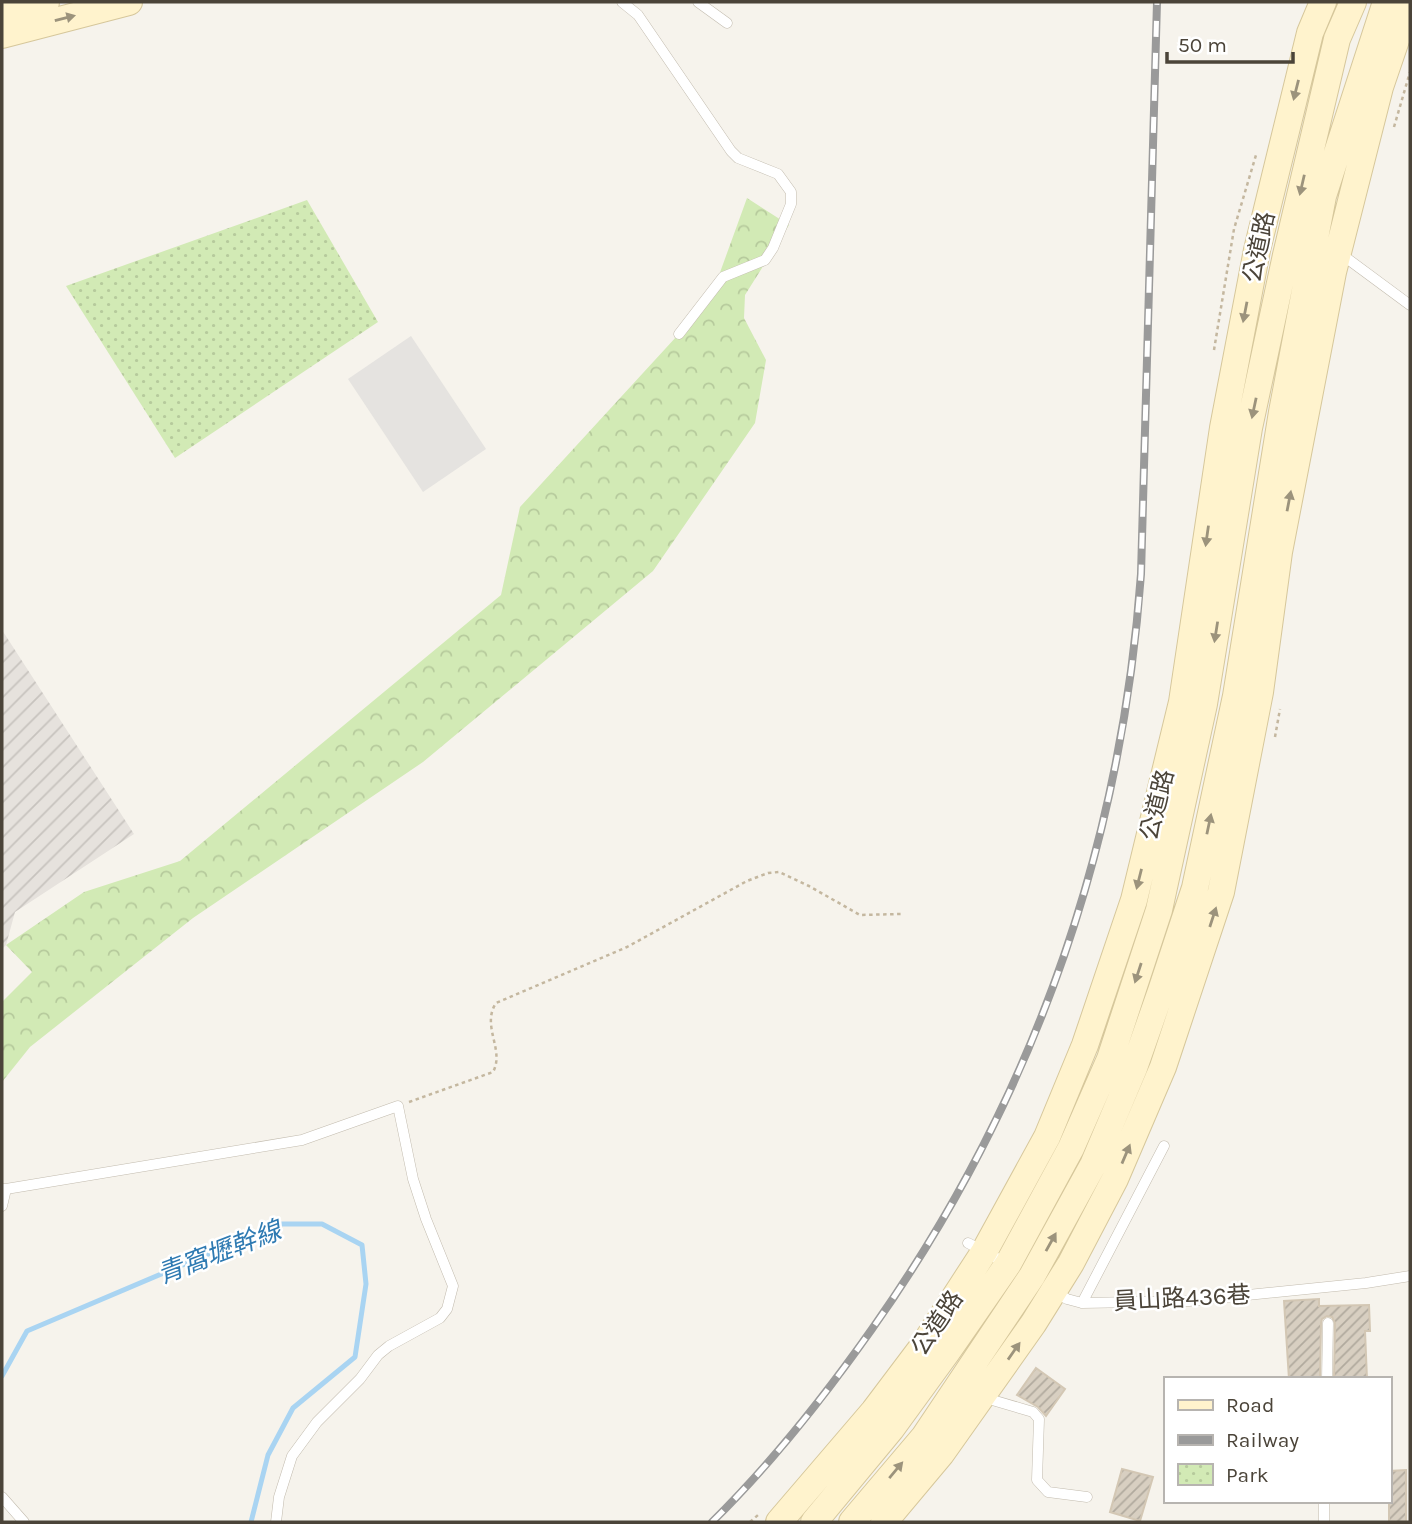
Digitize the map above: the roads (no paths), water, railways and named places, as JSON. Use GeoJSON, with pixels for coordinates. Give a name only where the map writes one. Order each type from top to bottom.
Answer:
{"type":"FeatureCollection","features":[{"type":"Feature","properties":{"kind":"street"},"geometry":{"type":"LineString","coordinates":[[2,13],[46,2]]}},
{"type":"Feature","properties":{"kind":"street"},"geometry":{"type":"LineString","coordinates":[[2,34],[129,2]]}},
{"type":"Feature","properties":{"kind":"street","name":"公道路"},"geometry":{"type":"LineString","coordinates":[[769,1518],[874,1410],[923,1346],[976,1248],[1047,1137],[1085,1045],[1134,900],[1182,702],[1223,428],[1257,250],[1310,33],[1323,2]]}},
{"type":"Feature","properties":{"kind":"street","name":"公道路"},"geometry":{"type":"LineString","coordinates":[[814,1522],[891,1429],[1008,1264],[1071,1148],[1110,1059],[1159,910],[1204,704],[1249,428],[1337,39],[1353,2]]}},
{"type":"Feature","properties":{"kind":"street"},"geometry":{"type":"LineString","coordinates":[[852,1522],[924,1437],[1042,1284],[1071,1263],[1115,1179],[1163,1068],[1221,892],[1261,692],[1279,552],[1371,83],[1395,8]]}},
{"type":"Feature","properties":{"kind":"street"},"geometry":{"type":"LineString","coordinates":[[884,1522],[941,1454],[1033,1324],[1042,1284],[1129,1080],[1195,888],[1236,696],[1282,412],[1323,196],[1371,83],[1395,8]]}},
{"type":"Feature","properties":{"kind":"lane"},"geometry":{"type":"LineString","coordinates":[[698,2],[727,23]]}},
{"type":"Feature","properties":{"kind":"lane"},"geometry":{"type":"LineString","coordinates":[[625,3],[638,15],[731,151],[738,158],[778,174],[791,192],[791,204],[773,248],[765,260],[723,277],[679,334]]}},
{"type":"Feature","properties":{"kind":"lane"},"geometry":{"type":"LineString","coordinates":[[1338,252],[1410,305]]}},
{"type":"Feature","properties":{"kind":"lane"},"geometry":{"type":"LineString","coordinates":[[2,1206],[4,1189],[302,1140],[398,1106],[413,1179],[425,1219],[453,1286],[447,1309],[440,1318],[384,1350],[317,1422],[292,1456],[279,1497],[276,1522]]}},
{"type":"Feature","properties":{"kind":"lane"},"geometry":{"type":"LineString","coordinates":[[1082,1303],[1164,1146]]}},
{"type":"Feature","properties":{"kind":"lane","name":"員山路436巷"},"geometry":{"type":"LineString","coordinates":[[976,1248],[1068,1299],[1082,1303],[1189,1301],[1410,1276]]}},
{"type":"Feature","properties":{"kind":"lane"},"geometry":{"type":"LineString","coordinates":[[1327,1377],[1328,1324]]}},
{"type":"Feature","properties":{"kind":"lane"},"geometry":{"type":"LineString","coordinates":[[982,1397],[1033,1412],[1039,1419],[1037,1480],[1048,1492],[1087,1497]]}},
{"type":"Feature","properties":{"kind":"lane"},"geometry":{"type":"LineString","coordinates":[[2,1497],[24,1522]]}},
{"type":"Feature","properties":{"kind":"lane"},"geometry":{"type":"LineString","coordinates":[[1324,1503],[1324,1522]]}},
{"type":"Feature","properties":{"kind":"waterway","name":"青窩壢幹線"},"geometry":{"type":"LineString","coordinates":[[2,1376],[27,1331],[279,1224],[322,1224],[362,1245],[366,1284],[355,1357],[293,1408],[268,1455],[251,1522]]}},
{"type":"Feature","properties":{"kind":"railway"},"geometry":{"type":"LineString","coordinates":[[712,1522],[756,1477],[835,1380],[929,1243],[979,1154],[1022,1063],[1059,970],[1089,875],[1113,777],[1130,677],[1141,574],[1157,2]]}}]}
